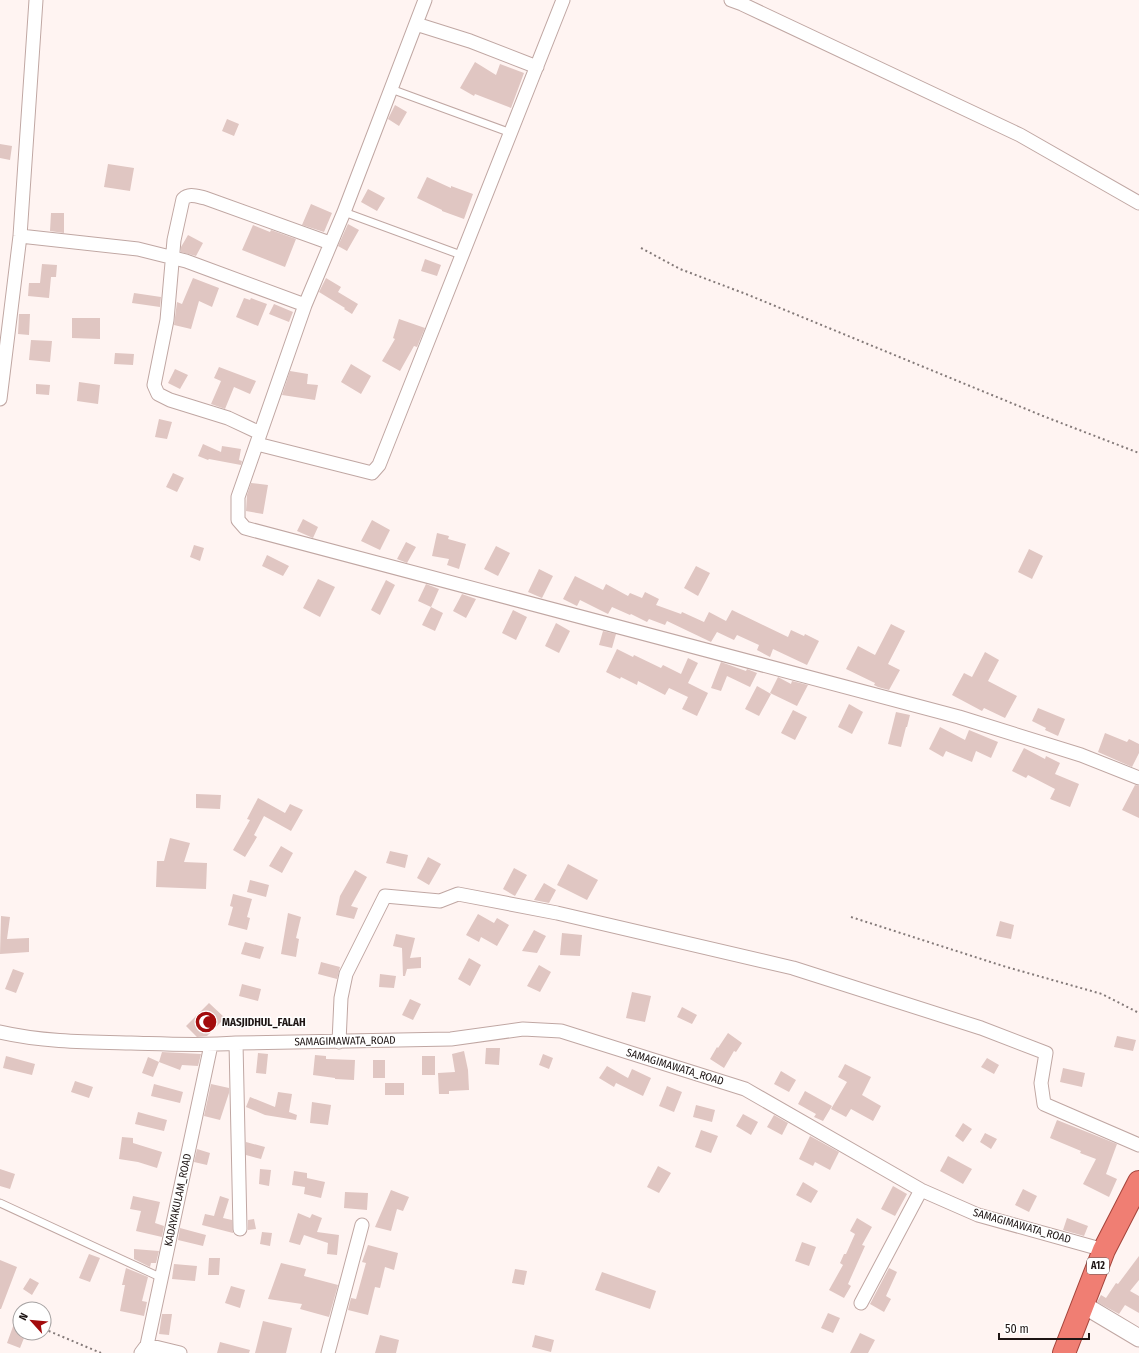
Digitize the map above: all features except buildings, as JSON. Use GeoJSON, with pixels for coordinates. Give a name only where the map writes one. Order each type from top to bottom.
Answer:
{"type":"FeatureCollection","features":[{"type":"Feature","properties":{"kind":"highway","name":"A12"},"geometry":{"type":"LineString","coordinates":[[1064,1353],[1104,1250],[1139,1182]]}},
{"type":"Feature","properties":{"kind":"street"},"geometry":{"type":"LineString","coordinates":[[0,399],[20,236],[36,0]]}},
{"type":"Feature","properties":{"kind":"street"},"geometry":{"type":"LineString","coordinates":[[426,0],[344,212],[305,305],[258,438],[238,497],[238,520],[245,528],[960,717],[1081,755],[1139,778]]}},
{"type":"Feature","properties":{"kind":"street"},"geometry":{"type":"LineString","coordinates":[[330,243],[193,195],[186,196],[183,199],[174,240],[167,320],[154,385],[158,394],[170,400],[228,418],[258,438],[372,473],[379,465],[436,325],[461,256],[563,0]]}},
{"type":"Feature","properties":{"kind":"street"},"geometry":{"type":"LineString","coordinates":[[731,0],[749,7],[1020,135],[1139,203]]}},
{"type":"Feature","properties":{"kind":"street"},"geometry":{"type":"LineString","coordinates":[[416,24],[470,41],[537,66]]}},
{"type":"Feature","properties":{"kind":"street"},"geometry":{"type":"LineString","coordinates":[[20,236],[138,250],[186,261],[305,305]]}},
{"type":"Feature","properties":{"kind":"street"},"geometry":{"type":"LineString","coordinates":[[339,1042],[341,998],[346,974],[385,896],[440,901],[458,894],[557,913],[792,968],[981,1028],[1046,1053],[1041,1083],[1044,1104],[1139,1145]]}},
{"type":"Feature","properties":{"kind":"street","name":"SAMAGIMAWATA_ROAD"},"geometry":{"type":"LineString","coordinates":[[0,1032],[13,1035],[79,1042],[211,1045],[236,1043],[451,1039],[523,1028],[561,1032],[745,1089],[921,1190],[978,1215],[1104,1250]]}},
{"type":"Feature","properties":{"kind":"street"},"geometry":{"type":"LineString","coordinates":[[236,1043],[240,1229]]}},
{"type":"Feature","properties":{"kind":"street","name":"KADAYAKULAM_ROAD"},"geometry":{"type":"LineString","coordinates":[[144,1349],[162,1278],[211,1045]]}},
{"type":"Feature","properties":{"kind":"street"},"geometry":{"type":"LineString","coordinates":[[861,1303],[921,1190]]}},
{"type":"Feature","properties":{"kind":"street"},"geometry":{"type":"LineString","coordinates":[[328,1353],[362,1225]]}},
{"type":"Feature","properties":{"kind":"street"},"geometry":{"type":"LineString","coordinates":[[1082,1304],[1139,1338]]}},
{"type":"Feature","properties":{"kind":"street"},"geometry":{"type":"LineString","coordinates":[[144,1349],[180,1353]]}},
{"type":"Feature","properties":{"kind":"lane"},"geometry":{"type":"LineString","coordinates":[[391,88],[511,133]]}},
{"type":"Feature","properties":{"kind":"lane"},"geometry":{"type":"LineString","coordinates":[[344,212],[461,256]]}},
{"type":"Feature","properties":{"kind":"lane"},"geometry":{"type":"LineString","coordinates":[[0,1203],[162,1278]]}},
{"type":"Feature","properties":{"kind":"path"},"geometry":{"type":"LineString","coordinates":[[641,248],[680,269],[753,297],[1043,416],[1139,453]]}},
{"type":"Feature","properties":{"kind":"path"},"geometry":{"type":"LineString","coordinates":[[852,917],[1003,966],[1102,994],[1139,1013]]}},
{"type":"Feature","properties":{"kind":"path"},"geometry":{"type":"LineString","coordinates":[[52,1332],[101,1353]]}},
{"type":"Feature","properties":{"kind":"place","name":"MASJIDHUL_FALAH"},"geometry":{"type":"Point","coordinates":[206,1022]}}]}
